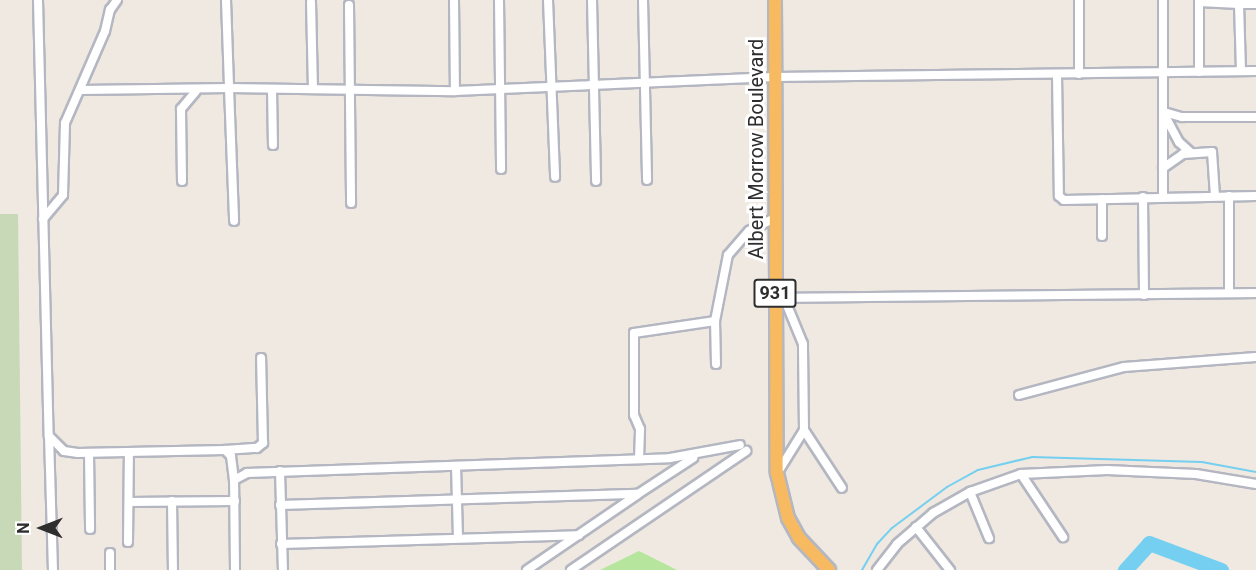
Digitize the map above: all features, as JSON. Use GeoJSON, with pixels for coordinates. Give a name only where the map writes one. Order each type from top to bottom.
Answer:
{"type":"FeatureCollection","features":[{"type":"Feature","properties":{"kind":"highway","name":"Albert Morrow Boulevard"},"geometry":{"type":"LineString","coordinates":[[775,0],[775,218],[780,298],[777,473],[788,518],[799,538],[829,570]]}},
{"type":"Feature","properties":{"kind":"street"},"geometry":{"type":"LineString","coordinates":[[38,0],[53,570]]}},
{"type":"Feature","properties":{"kind":"street"},"geometry":{"type":"LineString","coordinates":[[43,219],[63,195],[66,185],[65,123],[81,90],[86,69],[117,0]]}},
{"type":"Feature","properties":{"kind":"street"},"geometry":{"type":"LineString","coordinates":[[226,0],[234,221]]}},
{"type":"Feature","properties":{"kind":"street"},"geometry":{"type":"LineString","coordinates":[[454,0],[455,91]]}},
{"type":"Feature","properties":{"kind":"street"},"geometry":{"type":"LineString","coordinates":[[498,0],[501,169]]}},
{"type":"Feature","properties":{"kind":"street"},"geometry":{"type":"LineString","coordinates":[[548,0],[555,177]]}},
{"type":"Feature","properties":{"kind":"street"},"geometry":{"type":"LineString","coordinates":[[591,0],[596,182]]}},
{"type":"Feature","properties":{"kind":"street"},"geometry":{"type":"LineString","coordinates":[[643,0],[647,180]]}},
{"type":"Feature","properties":{"kind":"street"},"geometry":{"type":"LineString","coordinates":[[1079,0],[1079,74]]}},
{"type":"Feature","properties":{"kind":"street"},"geometry":{"type":"LineString","coordinates":[[1163,0],[1163,197]]}},
{"type":"Feature","properties":{"kind":"street"},"geometry":{"type":"LineString","coordinates":[[311,2],[313,89]]}},
{"type":"Feature","properties":{"kind":"street"},"geometry":{"type":"LineString","coordinates":[[1199,72],[1199,2],[1256,4]]}},
{"type":"Feature","properties":{"kind":"street"},"geometry":{"type":"LineString","coordinates":[[1239,4],[1241,71]]}},
{"type":"Feature","properties":{"kind":"street"},"geometry":{"type":"LineString","coordinates":[[349,5],[351,203]]}},
{"type":"Feature","properties":{"kind":"street"},"geometry":{"type":"LineString","coordinates":[[81,90],[196,91],[208,86],[455,91],[592,87],[775,77],[1256,72]]}},
{"type":"Feature","properties":{"kind":"street"},"geometry":{"type":"LineString","coordinates":[[1057,75],[1059,196],[1068,201],[1143,197],[1256,196]]}},
{"type":"Feature","properties":{"kind":"street"},"geometry":{"type":"LineString","coordinates":[[272,89],[273,145]]}},
{"type":"Feature","properties":{"kind":"street"},"geometry":{"type":"LineString","coordinates":[[182,181],[181,109],[196,91]]}},
{"type":"Feature","properties":{"kind":"street"},"geometry":{"type":"LineString","coordinates":[[1164,112],[1182,117],[1256,117]]}},
{"type":"Feature","properties":{"kind":"street"},"geometry":{"type":"LineString","coordinates":[[1164,112],[1169,127],[1190,152]]}},
{"type":"Feature","properties":{"kind":"street"},"geometry":{"type":"LineString","coordinates":[[1163,168],[1190,152],[1212,152],[1215,196]]}},
{"type":"Feature","properties":{"kind":"street"},"geometry":{"type":"LineString","coordinates":[[1229,196],[1229,293]]}},
{"type":"Feature","properties":{"kind":"street"},"geometry":{"type":"LineString","coordinates":[[1143,197],[1144,295]]}},
{"type":"Feature","properties":{"kind":"street"},"geometry":{"type":"LineString","coordinates":[[1102,199],[1102,236]]}},
{"type":"Feature","properties":{"kind":"street"},"geometry":{"type":"LineString","coordinates":[[716,364],[715,321],[728,255],[749,231],[775,218]]}},
{"type":"Feature","properties":{"kind":"street"},"geometry":{"type":"LineString","coordinates":[[842,488],[804,430],[803,344],[780,298],[978,293],[1144,295],[1256,293]]}},
{"type":"Feature","properties":{"kind":"street"},"geometry":{"type":"LineString","coordinates":[[639,459],[640,429],[634,415],[634,333],[715,321]]}},
{"type":"Feature","properties":{"kind":"street"},"geometry":{"type":"LineString","coordinates":[[1019,395],[1124,367],[1256,357]]}},
{"type":"Feature","properties":{"kind":"street"},"geometry":{"type":"LineString","coordinates":[[49,459],[64,451],[129,453],[257,448],[263,443],[261,358]]}},
{"type":"Feature","properties":{"kind":"street"},"geometry":{"type":"LineString","coordinates":[[777,473],[804,430]]}},
{"type":"Feature","properties":{"kind":"street"},"geometry":{"type":"LineString","coordinates":[[49,436],[64,451]]}},
{"type":"Feature","properties":{"kind":"street"},"geometry":{"type":"LineString","coordinates":[[234,469],[247,473],[639,459],[695,456],[743,448],[571,570]]}},
{"type":"Feature","properties":{"kind":"street"},"geometry":{"type":"LineString","coordinates":[[225,450],[234,469],[235,570]]}},
{"type":"Feature","properties":{"kind":"street"},"geometry":{"type":"LineString","coordinates":[[89,453],[90,529]]}},
{"type":"Feature","properties":{"kind":"street"},"geometry":{"type":"LineString","coordinates":[[128,542],[129,453]]}},
{"type":"Feature","properties":{"kind":"street"},"geometry":{"type":"LineString","coordinates":[[527,570],[695,456]]}},
{"type":"Feature","properties":{"kind":"street"},"geometry":{"type":"LineString","coordinates":[[456,466],[458,536]]}},
{"type":"Feature","properties":{"kind":"street"},"geometry":{"type":"LineString","coordinates":[[877,570],[916,527],[970,492],[1021,474],[1107,470],[1196,474],[1256,484]]}},
{"type":"Feature","properties":{"kind":"street"},"geometry":{"type":"LineString","coordinates":[[280,471],[283,570]]}},
{"type":"Feature","properties":{"kind":"street"},"geometry":{"type":"LineString","coordinates":[[234,480],[247,473]]}},
{"type":"Feature","properties":{"kind":"street"},"geometry":{"type":"LineString","coordinates":[[1021,474],[1063,537]]}},
{"type":"Feature","properties":{"kind":"street"},"geometry":{"type":"LineString","coordinates":[[970,492],[989,538]]}},
{"type":"Feature","properties":{"kind":"street"},"geometry":{"type":"LineString","coordinates":[[280,505],[638,494]]}},
{"type":"Feature","properties":{"kind":"street"},"geometry":{"type":"LineString","coordinates":[[619,495],[627,502]]}},
{"type":"Feature","properties":{"kind":"street"},"geometry":{"type":"LineString","coordinates":[[172,501],[173,570]]}},
{"type":"Feature","properties":{"kind":"street"},"geometry":{"type":"LineString","coordinates":[[129,502],[235,501]]}},
{"type":"Feature","properties":{"kind":"street"},"geometry":{"type":"LineString","coordinates":[[916,527],[950,570]]}},
{"type":"Feature","properties":{"kind":"street"},"geometry":{"type":"LineString","coordinates":[[281,544],[458,536],[579,535]]}},
{"type":"Feature","properties":{"kind":"street"},"geometry":{"type":"LineString","coordinates":[[110,553],[110,570]]}},
{"type":"Feature","properties":{"kind":"green space"},"geometry":{"type":"Polygon","coordinates":[[[0,214],[18,214],[22,570],[0,570],[0,214]]]}},
{"type":"Feature","properties":{"kind":"green space"},"geometry":{"type":"Polygon","coordinates":[[[639,551],[677,570],[600,570],[639,551]]]}},
{"type":"Feature","properties":{"kind":"waterway"},"geometry":{"type":"LineString","coordinates":[[862,570],[877,544],[892,528],[947,487],[978,470],[1032,457],[1202,462],[1256,472]]}},
{"type":"Feature","properties":{"kind":"waterway"},"geometry":{"type":"LineString","coordinates":[[1125,570],[1149,543],[1221,570]]}}]}
